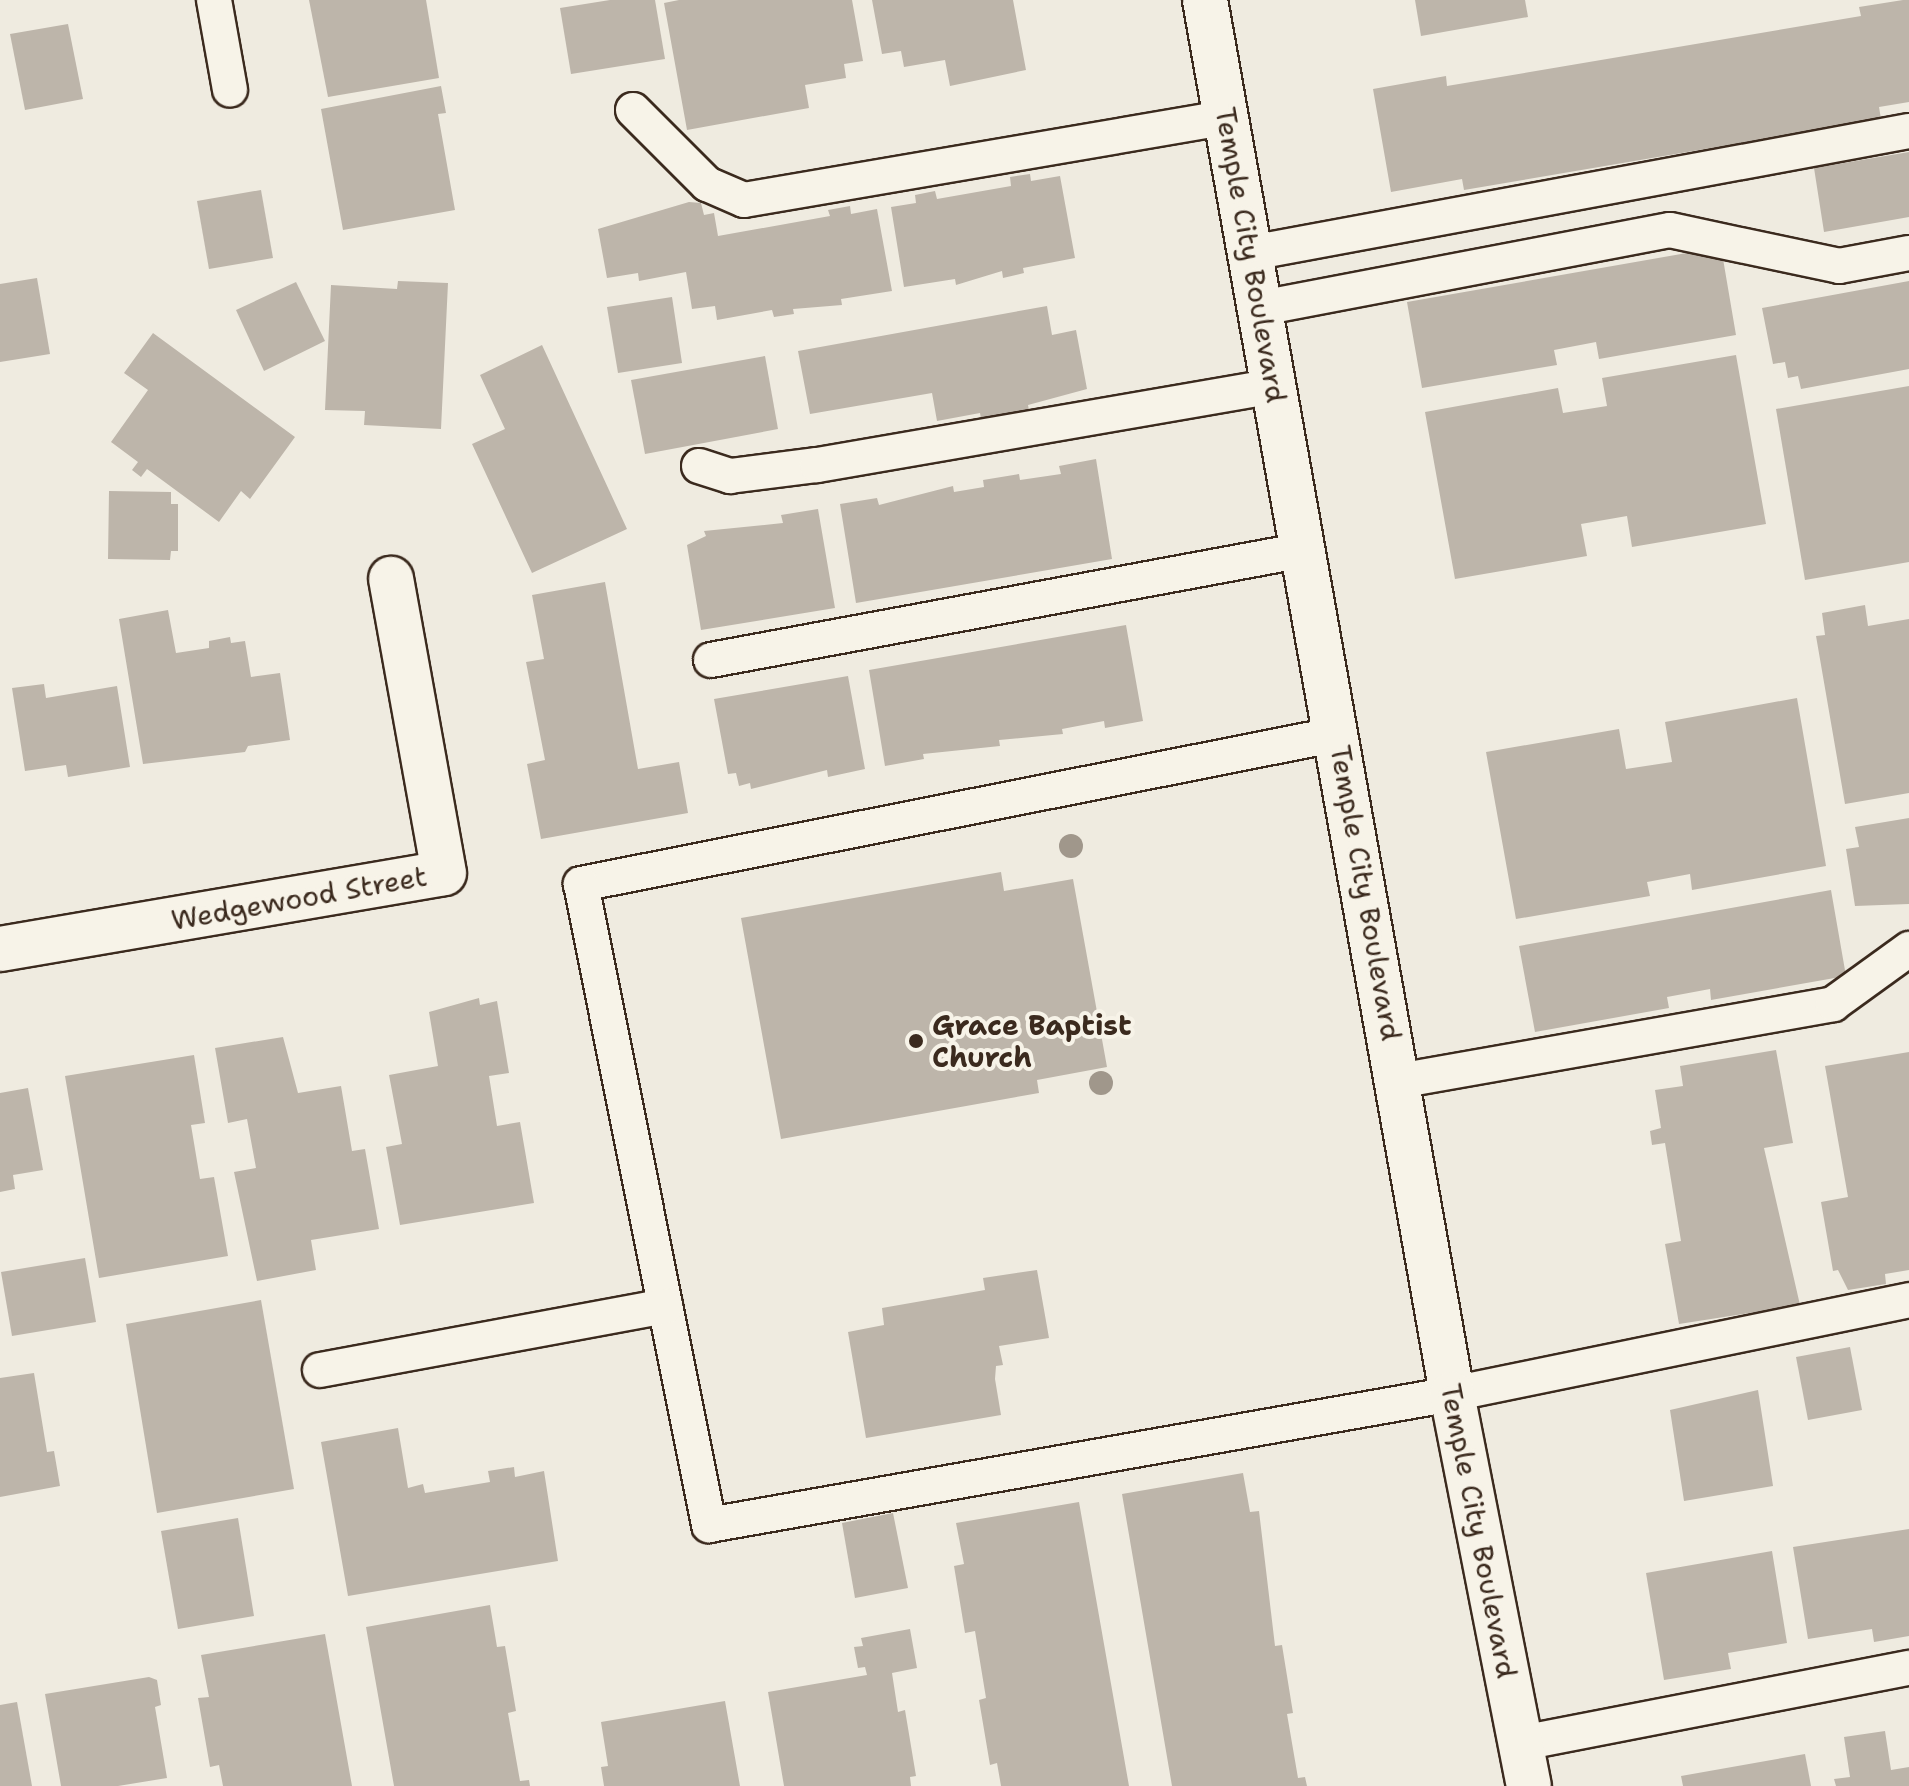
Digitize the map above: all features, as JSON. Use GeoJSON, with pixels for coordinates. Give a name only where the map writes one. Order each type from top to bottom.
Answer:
{"type":"FeatureCollection","features":[{"type":"Feature","properties":{"kind":"main road","name":"Temple City Boulevard"},"geometry":{"type":"LineString","coordinates":[[1205,0],[1338,734],[1452,1394],[1529,1786]]}},
{"type":"Feature","properties":{"kind":"main road","name":"Wedgewood Street"},"geometry":{"type":"LineString","coordinates":[[0,949],[444,873],[391,579]]}},
{"type":"Feature","properties":{"kind":"lane"},"geometry":{"type":"LineString","coordinates":[[214,0],[230,90]]}},
{"type":"Feature","properties":{"kind":"lane"},"geometry":{"type":"LineString","coordinates":[[633,110],[707,184],[744,200],[1226,118]]}},
{"type":"Feature","properties":{"kind":"lane"},"geometry":{"type":"LineString","coordinates":[[1251,253],[1909,131]]}},
{"type":"Feature","properties":{"kind":"lane"},"geometry":{"type":"LineString","coordinates":[[1261,308],[1670,230],[1839,266],[1909,253]]}},
{"type":"Feature","properties":{"kind":"lane"},"geometry":{"type":"LineString","coordinates":[[699,466],[730,476],[817,465],[1275,386]]}},
{"type":"Feature","properties":{"kind":"lane"},"geometry":{"type":"LineString","coordinates":[[711,660],[1304,550]]}},
{"type":"Feature","properties":{"kind":"lane"},"geometry":{"type":"LineString","coordinates":[[1338,734],[581,884],[709,1525],[1452,1394],[1909,1300]]}},
{"type":"Feature","properties":{"kind":"lane"},"geometry":{"type":"LineString","coordinates":[[1398,1081],[1833,1004],[1909,949]]}},
{"type":"Feature","properties":{"kind":"lane"},"geometry":{"type":"LineString","coordinates":[[320,1370],[665,1306]]}},
{"type":"Feature","properties":{"kind":"lane"},"geometry":{"type":"LineString","coordinates":[[1522,1743],[1909,1668]]}},
{"type":"Feature","properties":{"kind":"building"},"geometry":{"type":"Polygon","coordinates":[[[309,0],[426,0],[439,78],[328,97],[309,0]]]}},
{"type":"Feature","properties":{"kind":"building"},"geometry":{"type":"Polygon","coordinates":[[[610,0],[655,0],[665,59],[571,74],[560,8],[610,0]]]}},
{"type":"Feature","properties":{"kind":"building"},"geometry":{"type":"Polygon","coordinates":[[[679,0],[852,0],[863,61],[844,64],[846,78],[805,85],[809,108],[687,130],[664,3],[679,0]]]}},
{"type":"Feature","properties":{"kind":"building"},"geometry":{"type":"Polygon","coordinates":[[[872,0],[1013,0],[1026,70],[950,86],[945,60],[904,67],[901,51],[882,54],[872,0]]]}},
{"type":"Feature","properties":{"kind":"building"},"geometry":{"type":"Polygon","coordinates":[[[1415,0],[1525,0],[1528,17],[1421,36],[1415,0]]]}},
{"type":"Feature","properties":{"kind":"building"},"geometry":{"type":"Polygon","coordinates":[[[1909,0],[1909,102],[1879,107],[1881,119],[1464,190],[1462,179],[1391,192],[1373,89],[1446,76],[1447,86],[1861,16],[1859,7],[1909,0]]]}},
{"type":"Feature","properties":{"kind":"building"},"geometry":{"type":"Polygon","coordinates":[[[68,24],[83,99],[25,110],[10,34],[68,24]]]}},
{"type":"Feature","properties":{"kind":"building"},"geometry":{"type":"Polygon","coordinates":[[[441,86],[446,113],[438,114],[455,210],[343,230],[321,109],[441,86]]]}},
{"type":"Feature","properties":{"kind":"building"},"geometry":{"type":"Polygon","coordinates":[[[1909,152],[1909,217],[1824,232],[1814,168],[1909,152]]]}},
{"type":"Feature","properties":{"kind":"building"},"geometry":{"type":"Polygon","coordinates":[[[1030,174],[1031,181],[1060,176],[1075,258],[1023,268],[1024,273],[1003,278],[1002,271],[956,285],[955,279],[904,287],[891,207],[916,203],[915,195],[935,191],[937,199],[1011,186],[1010,177],[1030,174]]]}},
{"type":"Feature","properties":{"kind":"building"},"geometry":{"type":"Polygon","coordinates":[[[261,190],[273,258],[209,269],[197,201],[261,190]]]}},
{"type":"Feature","properties":{"kind":"building"},"geometry":{"type":"Polygon","coordinates":[[[689,202],[701,203],[704,215],[714,213],[718,236],[830,216],[828,210],[850,206],[851,214],[877,209],[892,291],[841,299],[842,305],[793,309],[794,314],[774,317],[772,310],[717,320],[715,306],[692,309],[686,272],[639,281],[638,273],[607,278],[598,229],[689,202]]]}},
{"type":"Feature","properties":{"kind":"building"},"geometry":{"type":"Polygon","coordinates":[[[1721,247],[1736,335],[1599,359],[1596,342],[1554,350],[1557,365],[1422,388],[1407,302],[1721,247]]]}},
{"type":"Feature","properties":{"kind":"building"},"geometry":{"type":"Polygon","coordinates":[[[37,278],[50,354],[0,362],[0,284],[37,278]]]}},
{"type":"Feature","properties":{"kind":"building"},"geometry":{"type":"Polygon","coordinates":[[[398,281],[448,283],[441,429],[364,425],[365,411],[325,410],[331,285],[397,289],[398,281]]]}},
{"type":"Feature","properties":{"kind":"building"},"geometry":{"type":"Polygon","coordinates":[[[1909,281],[1909,369],[1801,389],[1798,376],[1788,378],[1785,362],[1773,364],[1762,308],[1909,281]]]}},
{"type":"Feature","properties":{"kind":"building"},"geometry":{"type":"Polygon","coordinates":[[[296,282],[325,341],[264,371],[236,310],[296,282]]]}},
{"type":"Feature","properties":{"kind":"building"},"geometry":{"type":"Polygon","coordinates":[[[672,297],[682,363],[618,373],[607,307],[672,297]]]}},
{"type":"Feature","properties":{"kind":"building"},"geometry":{"type":"Polygon","coordinates":[[[1047,306],[1052,335],[1076,330],[1087,389],[1028,405],[1030,416],[982,424],[980,413],[937,421],[932,393],[810,414],[798,351],[1047,306]]]}},
{"type":"Feature","properties":{"kind":"building"},"geometry":{"type":"Polygon","coordinates":[[[153,333],[295,437],[250,499],[241,491],[219,522],[147,469],[141,477],[132,470],[138,462],[111,442],[148,390],[124,373],[153,333]]]}},
{"type":"Feature","properties":{"kind":"building"},"geometry":{"type":"Polygon","coordinates":[[[542,345],[627,529],[532,573],[472,444],[505,429],[480,375],[542,345]]]}},
{"type":"Feature","properties":{"kind":"building"},"geometry":{"type":"Polygon","coordinates":[[[1736,355],[1766,524],[1632,547],[1627,516],[1581,524],[1587,556],[1455,579],[1425,412],[1558,388],[1563,413],[1607,406],[1602,378],[1736,355]]]}},
{"type":"Feature","properties":{"kind":"building"},"geometry":{"type":"Polygon","coordinates":[[[765,356],[778,429],[645,454],[631,380],[765,356]]]}},
{"type":"Feature","properties":{"kind":"building"},"geometry":{"type":"Polygon","coordinates":[[[1909,386],[1909,562],[1805,580],[1776,409],[1909,386]]]}},
{"type":"Feature","properties":{"kind":"building"},"geometry":{"type":"Polygon","coordinates":[[[1096,459],[1112,559],[856,603],[840,504],[877,498],[879,505],[953,486],[954,492],[984,487],[983,480],[1019,474],[1020,480],[1061,474],[1059,466],[1096,459]]]}},
{"type":"Feature","properties":{"kind":"building"},"geometry":{"type":"Polygon","coordinates":[[[109,491],[171,492],[171,504],[178,504],[178,551],[171,551],[170,560],[108,559],[109,491]]]}},
{"type":"Feature","properties":{"kind":"building"},"geometry":{"type":"Polygon","coordinates":[[[818,509],[835,608],[701,630],[687,545],[706,536],[704,531],[783,523],[781,515],[818,509]]]}},
{"type":"Feature","properties":{"kind":"building"},"geometry":{"type":"Polygon","coordinates":[[[605,582],[638,769],[679,762],[688,813],[541,839],[527,764],[545,760],[526,662],[544,659],[532,595],[605,582]]]}},
{"type":"Feature","properties":{"kind":"building"},"geometry":{"type":"Polygon","coordinates":[[[1865,605],[1868,626],[1909,619],[1909,793],[1845,804],[1816,636],[1825,635],[1822,613],[1865,605]]]}},
{"type":"Feature","properties":{"kind":"building"},"geometry":{"type":"Polygon","coordinates":[[[168,610],[176,653],[209,648],[209,641],[230,637],[231,643],[245,641],[251,677],[280,673],[290,740],[248,746],[245,752],[143,764],[119,619],[168,610]]]}},
{"type":"Feature","properties":{"kind":"building"},"geometry":{"type":"Polygon","coordinates":[[[1126,625],[1143,721],[1105,728],[1104,721],[1062,729],[1063,734],[999,740],[1000,746],[923,754],[924,759],[885,766],[869,670],[1126,625]]]}},
{"type":"Feature","properties":{"kind":"building"},"geometry":{"type":"Polygon","coordinates":[[[848,676],[865,769],[828,777],[827,770],[751,789],[750,783],[739,786],[736,773],[728,774],[714,699],[848,676]]]}},
{"type":"Feature","properties":{"kind":"building"},"geometry":{"type":"Polygon","coordinates":[[[44,684],[46,698],[117,686],[130,767],[68,777],[66,765],[25,771],[12,688],[44,684]]]}},
{"type":"Feature","properties":{"kind":"building"},"geometry":{"type":"Polygon","coordinates":[[[1797,698],[1826,866],[1692,890],[1690,874],[1647,882],[1650,896],[1516,919],[1486,752],[1619,729],[1626,769],[1672,762],[1665,722],[1797,698]]]}},
{"type":"Feature","properties":{"kind":"building"},"geometry":{"type":"Polygon","coordinates":[[[1909,818],[1909,904],[1855,906],[1846,849],[1859,847],[1855,827],[1909,818]]]}},
{"type":"Feature","properties":{"kind":"building"},"geometry":{"type":"Polygon","coordinates":[[[1001,872],[1004,891],[1073,879],[1107,1067],[1037,1080],[1039,1093],[781,1139],[741,918],[1001,872]]]}},
{"type":"Feature","properties":{"kind":"building"},"geometry":{"type":"Polygon","coordinates":[[[1831,890],[1846,976],[1711,1000],[1710,989],[1667,997],[1669,1008],[1535,1032],[1519,946],[1831,890]]]}},
{"type":"Feature","properties":{"kind":"building"},"geometry":{"type":"Polygon","coordinates":[[[479,998],[480,1005],[497,1001],[509,1073],[489,1076],[497,1126],[520,1122],[534,1203],[400,1225],[386,1147],[402,1144],[389,1075],[438,1066],[429,1012],[479,998]]]}},
{"type":"Feature","properties":{"kind":"building"},"geometry":{"type":"Polygon","coordinates":[[[283,1037],[298,1093],[341,1086],[352,1151],[365,1149],[379,1229],[311,1240],[316,1270],[257,1281],[234,1172],[256,1168],[247,1119],[228,1123],[215,1048],[283,1037]]]}},
{"type":"Feature","properties":{"kind":"building"},"geometry":{"type":"Polygon","coordinates":[[[1776,1050],[1793,1143],[1764,1148],[1800,1305],[1679,1324],[1665,1244],[1681,1241],[1665,1143],[1652,1145],[1650,1131],[1661,1128],[1655,1090],[1683,1086],[1680,1066],[1776,1050]]]}},
{"type":"Feature","properties":{"kind":"building"},"geometry":{"type":"Polygon","coordinates":[[[1909,1052],[1909,1270],[1885,1274],[1886,1284],[1848,1290],[1838,1270],[1833,1271],[1821,1202],[1848,1197],[1825,1066],[1909,1052]]]}},
{"type":"Feature","properties":{"kind":"building"},"geometry":{"type":"Polygon","coordinates":[[[194,1055],[205,1123],[191,1125],[200,1179],[214,1177],[228,1256],[99,1278],[65,1076],[194,1055]]]}},
{"type":"Feature","properties":{"kind":"building"},"geometry":{"type":"Polygon","coordinates":[[[28,1088],[43,1170],[13,1175],[15,1189],[0,1192],[0,1093],[28,1088]]]}},
{"type":"Feature","properties":{"kind":"building"},"geometry":{"type":"Polygon","coordinates":[[[85,1258],[96,1322],[12,1336],[1,1272],[85,1258]]]}},
{"type":"Feature","properties":{"kind":"building"},"geometry":{"type":"Polygon","coordinates":[[[1037,1270],[1049,1338],[999,1346],[1003,1365],[996,1366],[995,1379],[1001,1415],[866,1438],[848,1332],[884,1325],[882,1308],[985,1290],[983,1278],[1037,1270]]]}},
{"type":"Feature","properties":{"kind":"building"},"geometry":{"type":"Polygon","coordinates":[[[261,1300],[294,1489],[157,1513],[126,1324],[261,1300]]]}},
{"type":"Feature","properties":{"kind":"building"},"geometry":{"type":"Polygon","coordinates":[[[1850,1347],[1862,1410],[1808,1420],[1796,1357],[1850,1347]]]}},
{"type":"Feature","properties":{"kind":"building"},"geometry":{"type":"Polygon","coordinates":[[[34,1373],[47,1452],[54,1451],[60,1486],[0,1497],[0,1378],[34,1373]]]}},
{"type":"Feature","properties":{"kind":"building"},"geometry":{"type":"Polygon","coordinates":[[[1758,1390],[1773,1486],[1684,1501],[1670,1410],[1758,1390]]]}},
{"type":"Feature","properties":{"kind":"building"},"geometry":{"type":"Polygon","coordinates":[[[398,1428],[408,1488],[423,1484],[425,1493],[490,1482],[488,1471],[514,1467],[515,1477],[544,1471],[558,1561],[348,1596],[321,1442],[398,1428]]]}},
{"type":"Feature","properties":{"kind":"building"},"geometry":{"type":"Polygon","coordinates":[[[1243,1473],[1250,1512],[1259,1511],[1275,1646],[1282,1645],[1293,1713],[1287,1714],[1298,1778],[1305,1777],[1307,1786],[1172,1786],[1122,1494],[1243,1473]]]}},
{"type":"Feature","properties":{"kind":"building"},"geometry":{"type":"Polygon","coordinates":[[[1079,1502],[1129,1786],[1001,1786],[997,1763],[990,1765],[979,1700],[986,1698],[975,1631],[965,1633],[954,1566],[964,1564],[956,1523],[1079,1502]]]}},
{"type":"Feature","properties":{"kind":"building"},"geometry":{"type":"Polygon","coordinates":[[[893,1513],[908,1588],[855,1598],[842,1523],[893,1513]]]}},
{"type":"Feature","properties":{"kind":"building"},"geometry":{"type":"Polygon","coordinates":[[[238,1518],[254,1616],[178,1629],[161,1531],[238,1518]]]}},
{"type":"Feature","properties":{"kind":"building"},"geometry":{"type":"Polygon","coordinates":[[[1909,1529],[1909,1636],[1874,1642],[1872,1629],[1808,1639],[1793,1547],[1909,1529]]]}},
{"type":"Feature","properties":{"kind":"building"},"geometry":{"type":"Polygon","coordinates":[[[1772,1551],[1787,1643],[1728,1653],[1731,1669],[1664,1680],[1646,1573],[1772,1551]]]}},
{"type":"Feature","properties":{"kind":"building"},"geometry":{"type":"Polygon","coordinates":[[[490,1605],[497,1647],[505,1646],[516,1711],[508,1713],[520,1781],[529,1780],[530,1786],[394,1786],[366,1627],[490,1605]]]}},
{"type":"Feature","properties":{"kind":"building"},"geometry":{"type":"Polygon","coordinates":[[[910,1629],[917,1668],[892,1673],[898,1712],[905,1710],[916,1776],[910,1777],[911,1786],[784,1786],[768,1692],[867,1675],[865,1667],[858,1668],[854,1647],[863,1646],[861,1638],[910,1629]]]}},
{"type":"Feature","properties":{"kind":"building"},"geometry":{"type":"Polygon","coordinates":[[[325,1634],[352,1786],[223,1786],[219,1765],[210,1767],[198,1698],[209,1697],[201,1655],[325,1634]]]}},
{"type":"Feature","properties":{"kind":"building"},"geometry":{"type":"Polygon","coordinates":[[[149,1677],[157,1680],[161,1705],[155,1707],[167,1778],[118,1786],[61,1786],[45,1694],[149,1677]]]}},
{"type":"Feature","properties":{"kind":"building"},"geometry":{"type":"Polygon","coordinates":[[[725,1701],[740,1786],[604,1786],[601,1767],[608,1766],[601,1722],[725,1701]]]}},
{"type":"Feature","properties":{"kind":"building"},"geometry":{"type":"Polygon","coordinates":[[[17,1702],[32,1786],[0,1786],[0,1705],[17,1702]]]}},
{"type":"Feature","properties":{"kind":"building"},"geometry":{"type":"Polygon","coordinates":[[[1885,1731],[1891,1770],[1909,1767],[1909,1786],[1836,1786],[1834,1779],[1850,1777],[1844,1737],[1885,1731]]]}},
{"type":"Feature","properties":{"kind":"building"},"geometry":{"type":"Polygon","coordinates":[[[1805,1754],[1811,1786],[1683,1786],[1681,1776],[1805,1754]]]}},
{"type":"Feature","properties":{"kind":"place","name":"Grace Baptist Church"},"geometry":{"type":"Point","coordinates":[916,1041]}}]}
